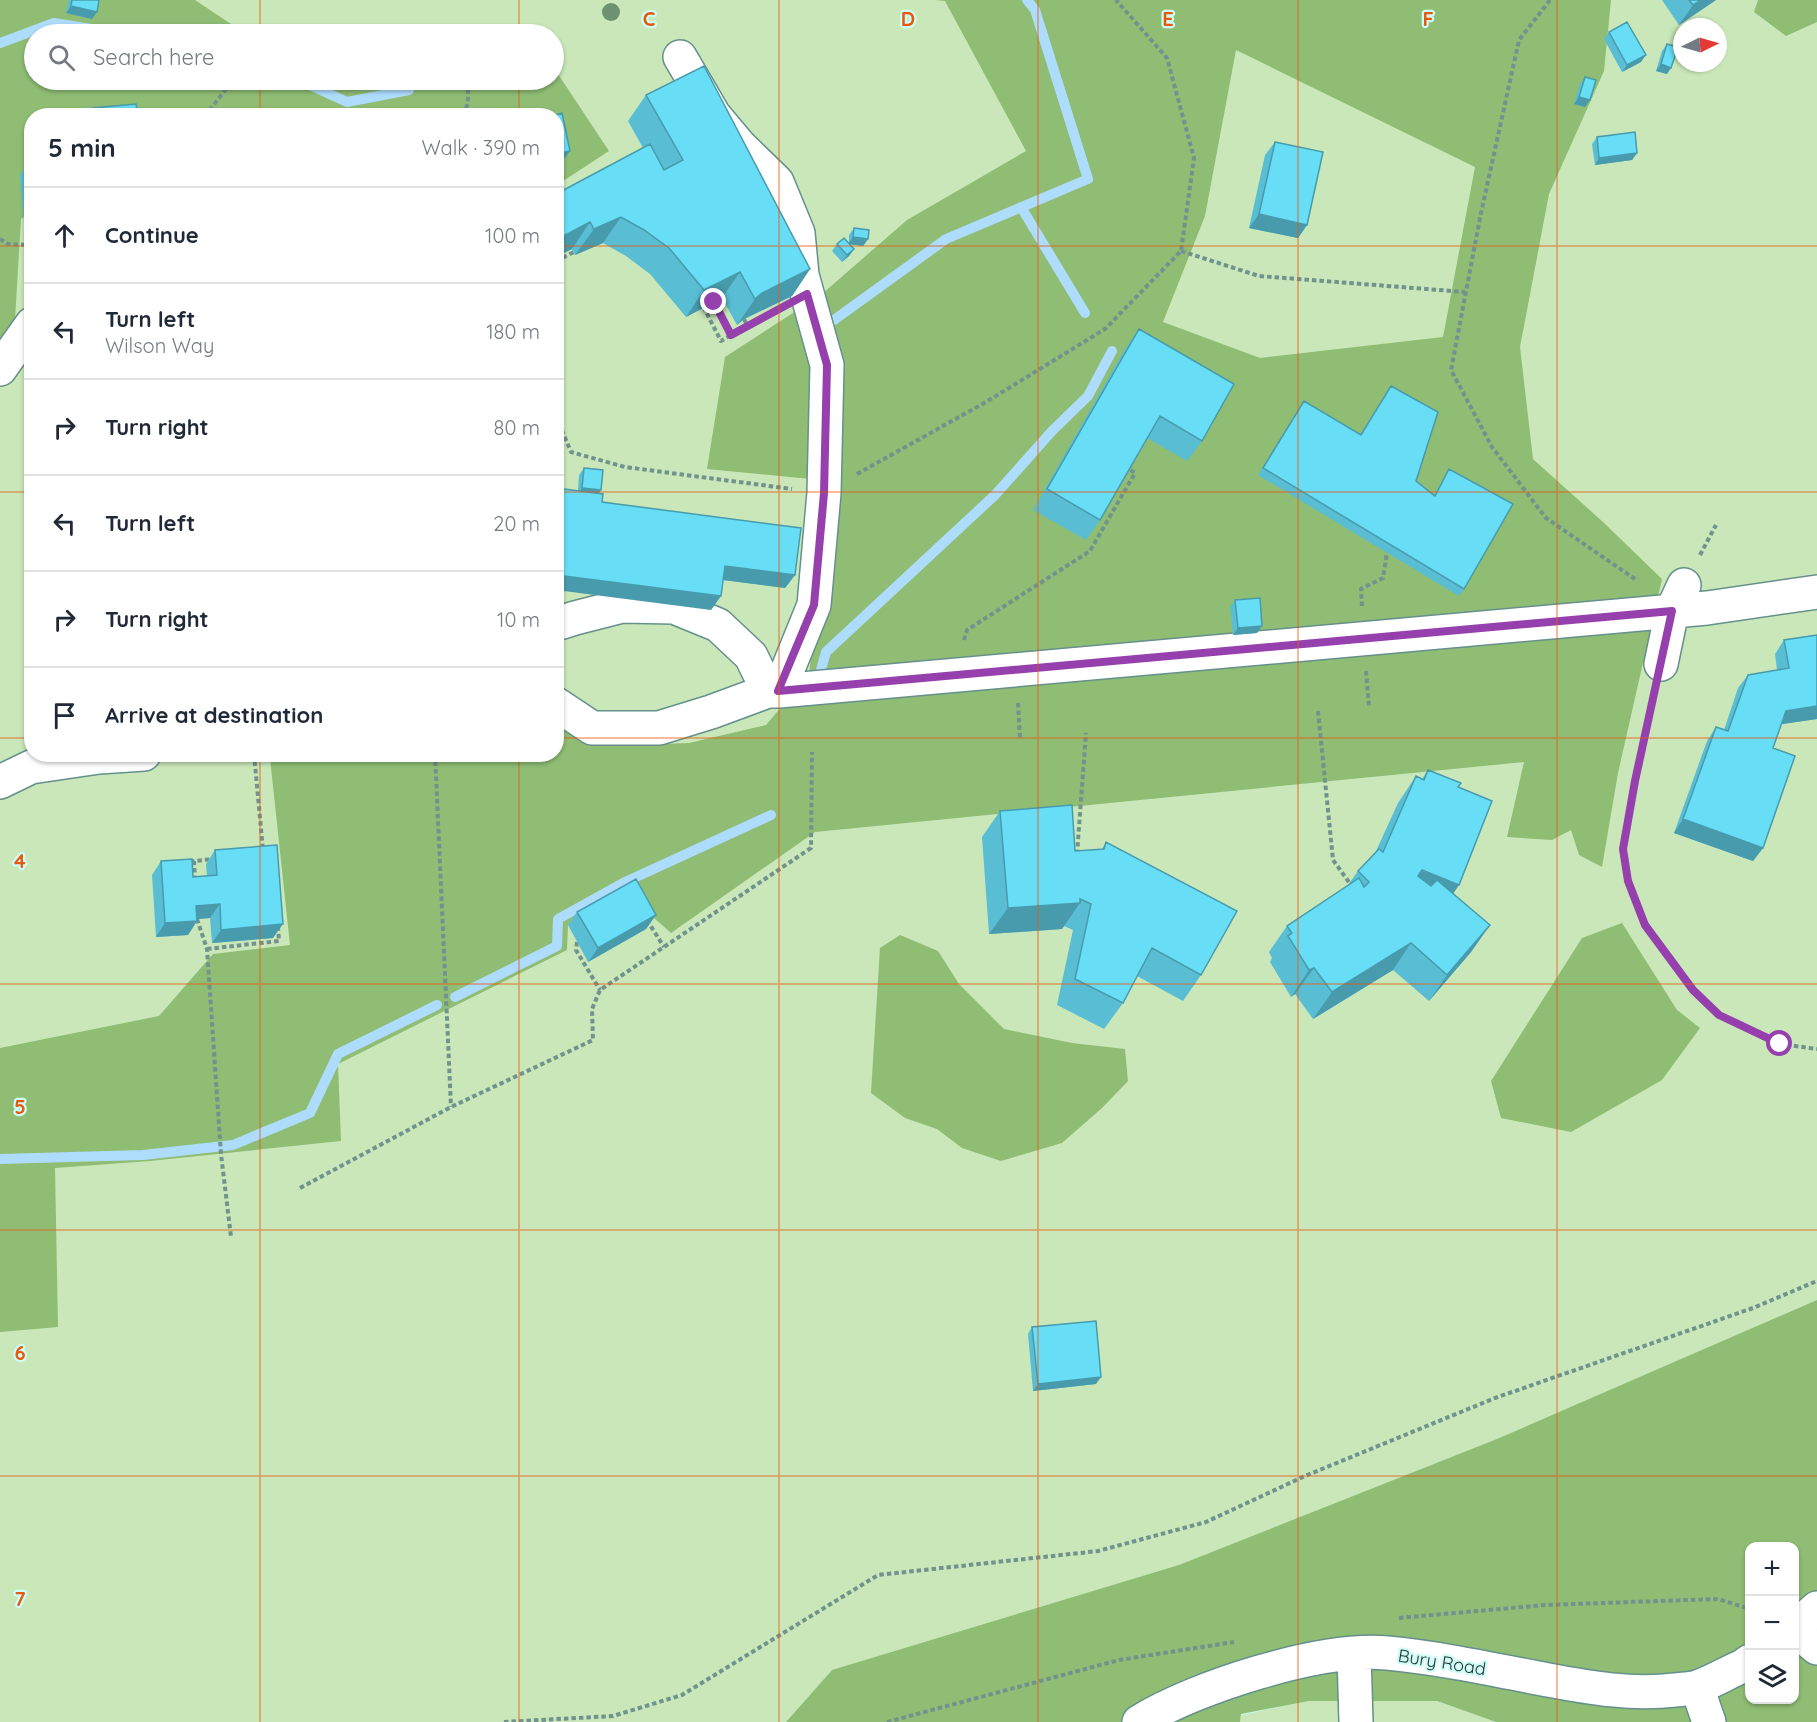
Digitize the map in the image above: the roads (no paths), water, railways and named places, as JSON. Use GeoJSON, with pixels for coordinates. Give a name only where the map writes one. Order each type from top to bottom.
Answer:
{"type":"FeatureCollection","features":[{"type":"Feature","properties":{"kind":"street"},"geometry":{"type":"LineString","coordinates":[[680,57],[714,116],[740,146],[777,182],[798,233],[802,275],[827,365],[824,493],[814,605],[773,691]]}},
{"type":"Feature","properties":{"kind":"street"},"geometry":{"type":"LineString","coordinates":[[0,369],[24,335]]}},
{"type":"Feature","properties":{"kind":"street"},"geometry":{"type":"LineString","coordinates":[[564,709],[592,728],[659,728],[773,691],[1364,639],[1678,598],[1707,608],[1817,592]]}},
{"type":"Feature","properties":{"kind":"street"},"geometry":{"type":"LineString","coordinates":[[1660,664],[1678,598]]}},
{"type":"Feature","properties":{"kind":"street"},"geometry":{"type":"LineString","coordinates":[[564,621],[622,606],[674,607],[718,625],[752,656],[773,691]]}},
{"type":"Feature","properties":{"kind":"street"},"geometry":{"type":"LineString","coordinates":[[3,768],[65,762]]}},
{"type":"Feature","properties":{"kind":"street"},"geometry":{"type":"LineString","coordinates":[[1799,1624],[1817,1608]]}},
{"type":"Feature","properties":{"kind":"street"},"geometry":{"type":"LineString","coordinates":[[1799,1632],[1817,1648]]}},
{"type":"Feature","properties":{"kind":"street","name":"Bury Road"},"geometry":{"type":"LineString","coordinates":[[1139,1722],[1220,1685],[1288,1665],[1334,1655],[1384,1652],[1597,1689],[1650,1693],[1697,1687],[1745,1664]]}},
{"type":"Feature","properties":{"kind":"street"},"geometry":{"type":"LineString","coordinates":[[1354,1654],[1356,1722]]}},
{"type":"Feature","properties":{"kind":"street"},"geometry":{"type":"LineString","coordinates":[[1697,1687],[1709,1722]]}},
{"type":"Feature","properties":{"kind":"waterway"},"geometry":{"type":"LineString","coordinates":[[834,320],[946,239],[1088,179],[1035,10],[1027,0]]}},
{"type":"Feature","properties":{"kind":"waterway"},"geometry":{"type":"LineString","coordinates":[[51,24],[60,24]]}},
{"type":"Feature","properties":{"kind":"waterway"},"geometry":{"type":"LineString","coordinates":[[0,43],[24,34]]}},
{"type":"Feature","properties":{"kind":"waterway"},"geometry":{"type":"LineString","coordinates":[[321,90],[347,102],[409,90]]}},
{"type":"Feature","properties":{"kind":"waterway"},"geometry":{"type":"LineString","coordinates":[[1021,207],[1085,313]]}},
{"type":"Feature","properties":{"kind":"waterway"},"geometry":{"type":"LineString","coordinates":[[819,677],[826,652],[995,495],[1052,431],[1088,396],[1112,351]]}},
{"type":"Feature","properties":{"kind":"waterway"},"geometry":{"type":"LineString","coordinates":[[455,997],[557,946],[558,919],[623,883],[771,815]]}},
{"type":"Feature","properties":{"kind":"waterway"},"geometry":{"type":"LineString","coordinates":[[0,1159],[143,1155],[233,1145],[310,1113],[338,1054],[437,1005]]}}]}
